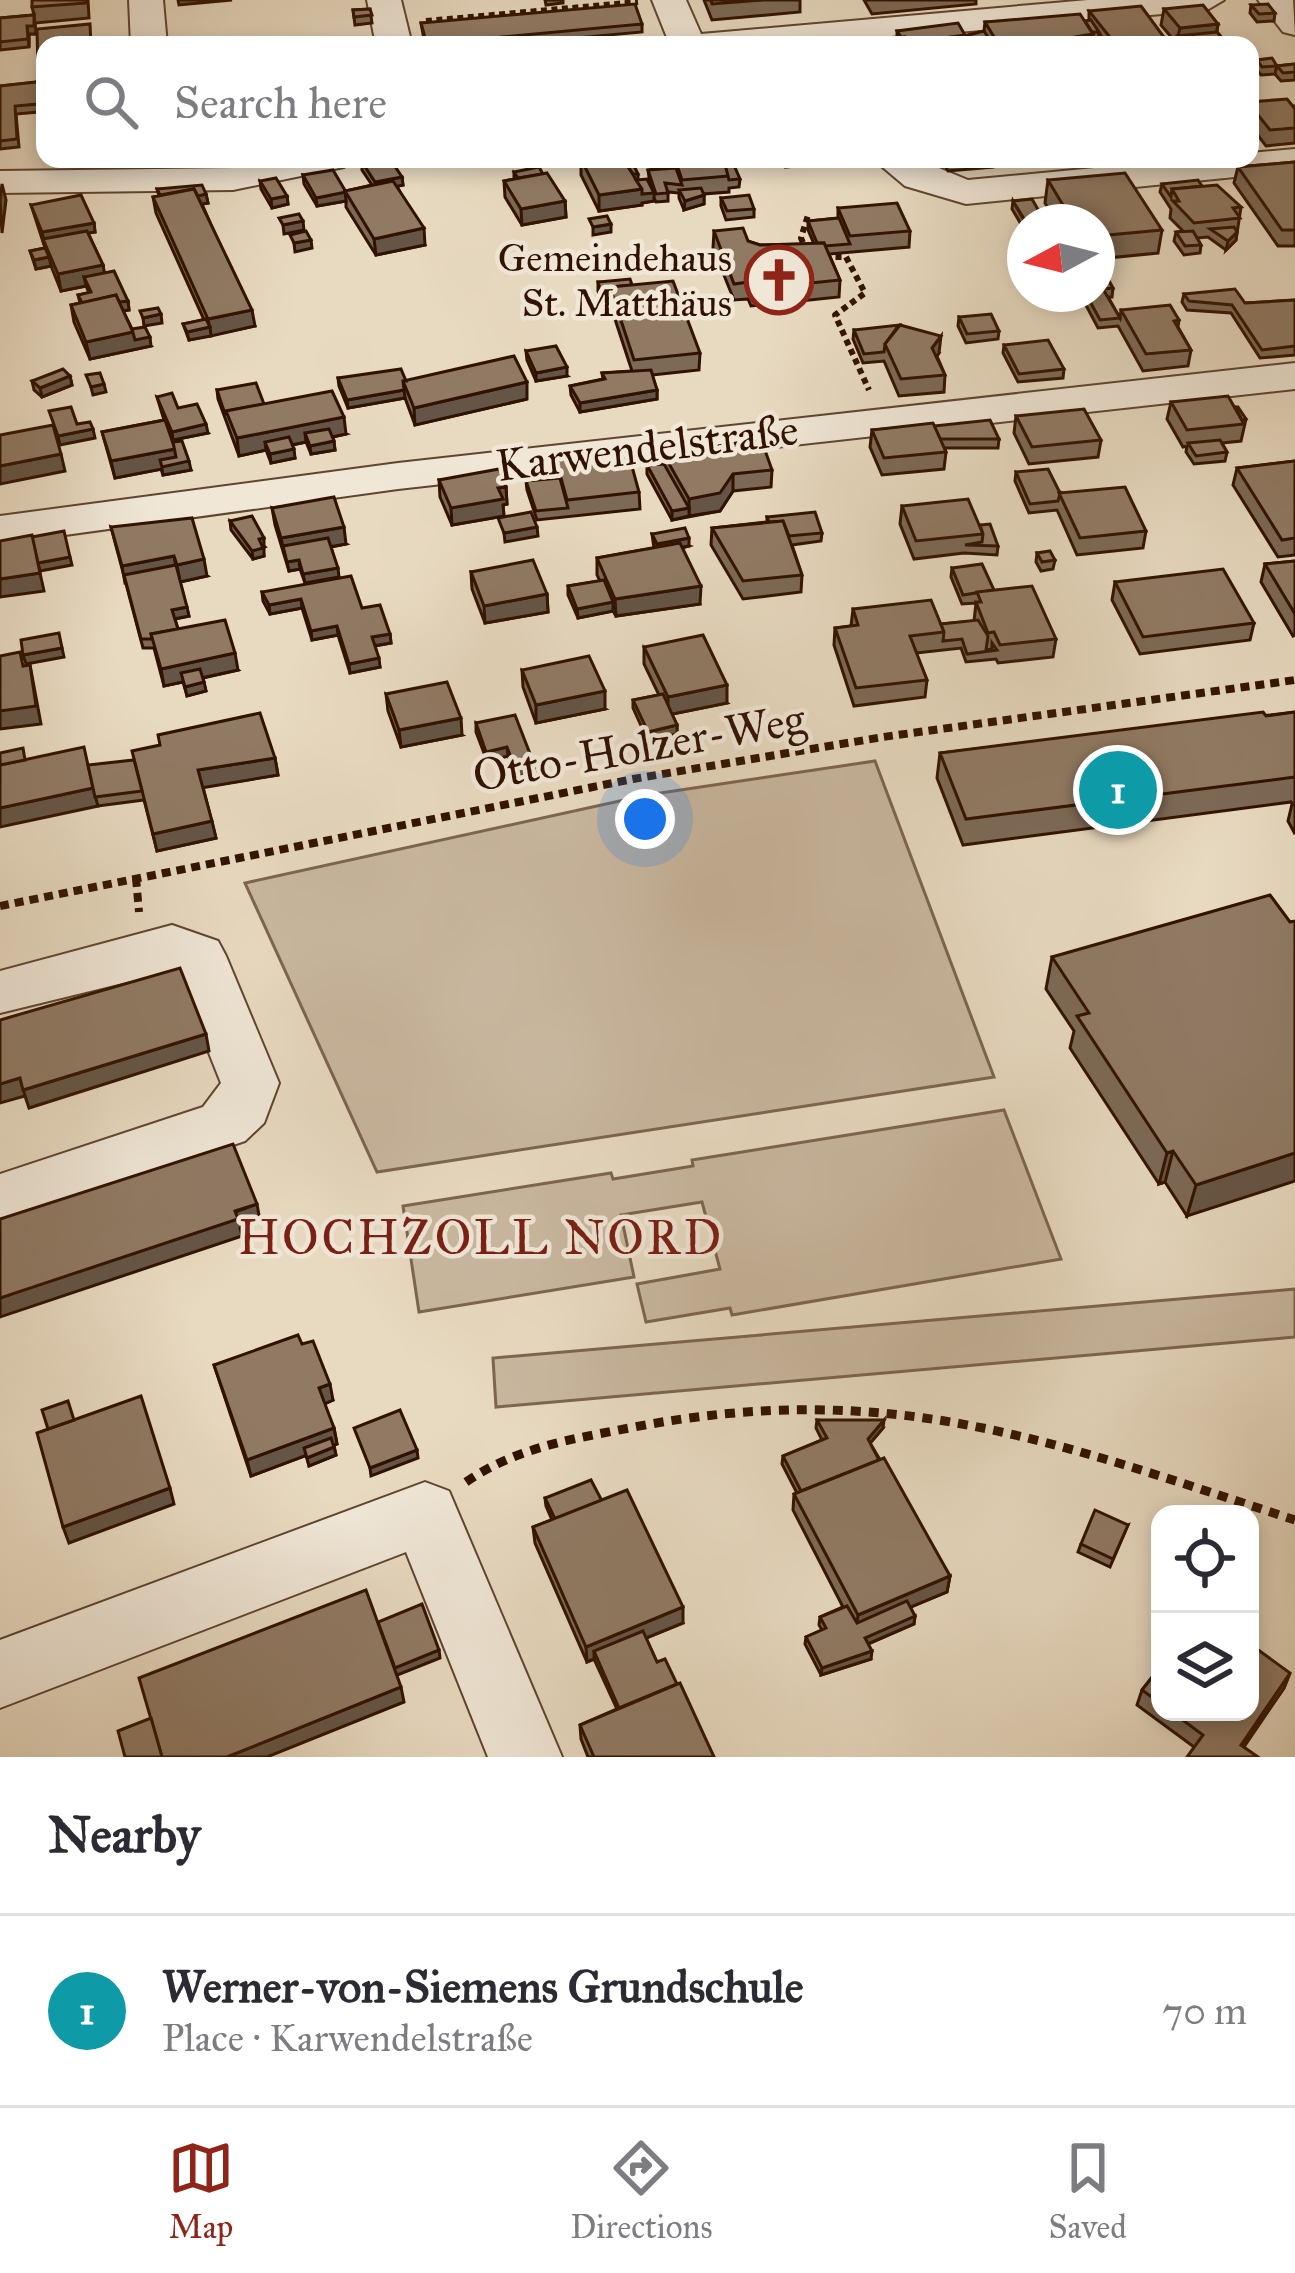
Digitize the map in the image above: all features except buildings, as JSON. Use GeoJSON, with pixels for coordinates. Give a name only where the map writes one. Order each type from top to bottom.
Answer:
{"type":"FeatureCollection","features":[{"type":"Feature","properties":{"kind":"street"},"geometry":{"type":"LineString","coordinates":[[146,0],[148,36]]}},
{"type":"Feature","properties":{"kind":"street"},"geometry":{"type":"LineString","coordinates":[[669,0],[685,36]]}},
{"type":"Feature","properties":{"kind":"street"},"geometry":{"type":"LineString","coordinates":[[858,36],[1207,0]]}},
{"type":"Feature","properties":{"kind":"street"},"geometry":{"type":"LineString","coordinates":[[1275,0],[1295,25]]}},
{"type":"Feature","properties":{"kind":"street"},"geometry":{"type":"LineString","coordinates":[[1259,163],[1295,160]]}},
{"type":"Feature","properties":{"kind":"street"},"geometry":{"type":"LineString","coordinates":[[0,182],[162,171],[233,179],[287,168]]}},
{"type":"Feature","properties":{"kind":"street"},"geometry":{"type":"LineString","coordinates":[[905,168],[919,178],[965,192],[1212,168]]}},
{"type":"Feature","properties":{"kind":"street","name":"Karwendelstraße"},"geometry":{"type":"LineString","coordinates":[[0,530],[398,476],[1295,376]]}},
{"type":"Feature","properties":{"kind":"street"},"geometry":{"type":"LineString","coordinates":[[0,992],[172,946],[197,956],[250,1083],[243,1107],[224,1124],[0,1199]]}},
{"type":"Feature","properties":{"kind":"street"},"geometry":{"type":"LineString","coordinates":[[0,1674],[425,1513],[525,1757]]}},
{"type":"Feature","properties":{"kind":"path"},"geometry":{"type":"LineString","coordinates":[[389,23],[656,0]]}},
{"type":"Feature","properties":{"kind":"path"},"geometry":{"type":"LineString","coordinates":[[808,215],[801,238],[810,257],[846,257],[866,293],[835,315],[883,419]]}},
{"type":"Feature","properties":{"kind":"path","name":"Otto-Holzer-Weg"},"geometry":{"type":"LineString","coordinates":[[0,907],[633,779],[883,736],[1295,680]]}},
{"type":"Feature","properties":{"kind":"path"},"geometry":{"type":"LineString","coordinates":[[425,1513],[487,1465],[551,1444],[679,1418],[787,1410],[902,1412],[1003,1430],[1295,1520]]}},
{"type":"Feature","properties":{"kind":"shaded area"},"geometry":{"type":"Polygon","coordinates":[[[875,761],[994,1077],[377,1172],[245,883],[647,795],[875,761]]]}},
{"type":"Feature","properties":{"kind":"shaded area"},"geometry":{"type":"Polygon","coordinates":[[[1004,1110],[1061,1259],[732,1315],[730,1308],[646,1322],[637,1284],[720,1269],[702,1202],[621,1215],[634,1277],[419,1312],[403,1206],[611,1173],[613,1179],[693,1166],[692,1160],[1004,1110]]]}},
{"type":"Feature","properties":{"kind":"shaded area"},"geometry":{"type":"Polygon","coordinates":[[[1295,1289],[1295,1337],[496,1407],[493,1358],[1295,1289]]]}},
{"type":"Feature","properties":{"kind":"place","name":"Gemeindehaus St. Matthäus"},"geometry":{"type":"Point","coordinates":[779,280]}},
{"type":"Feature","properties":{"kind":"place","name":"Werner-von-Siemens Grundschule"},"geometry":{"type":"Point","coordinates":[1118,790]}},
{"type":"Feature","properties":{"kind":"district","name":"HOCHZOLL NORD"},"geometry":{"type":"Point","coordinates":[481,1237]}}]}
